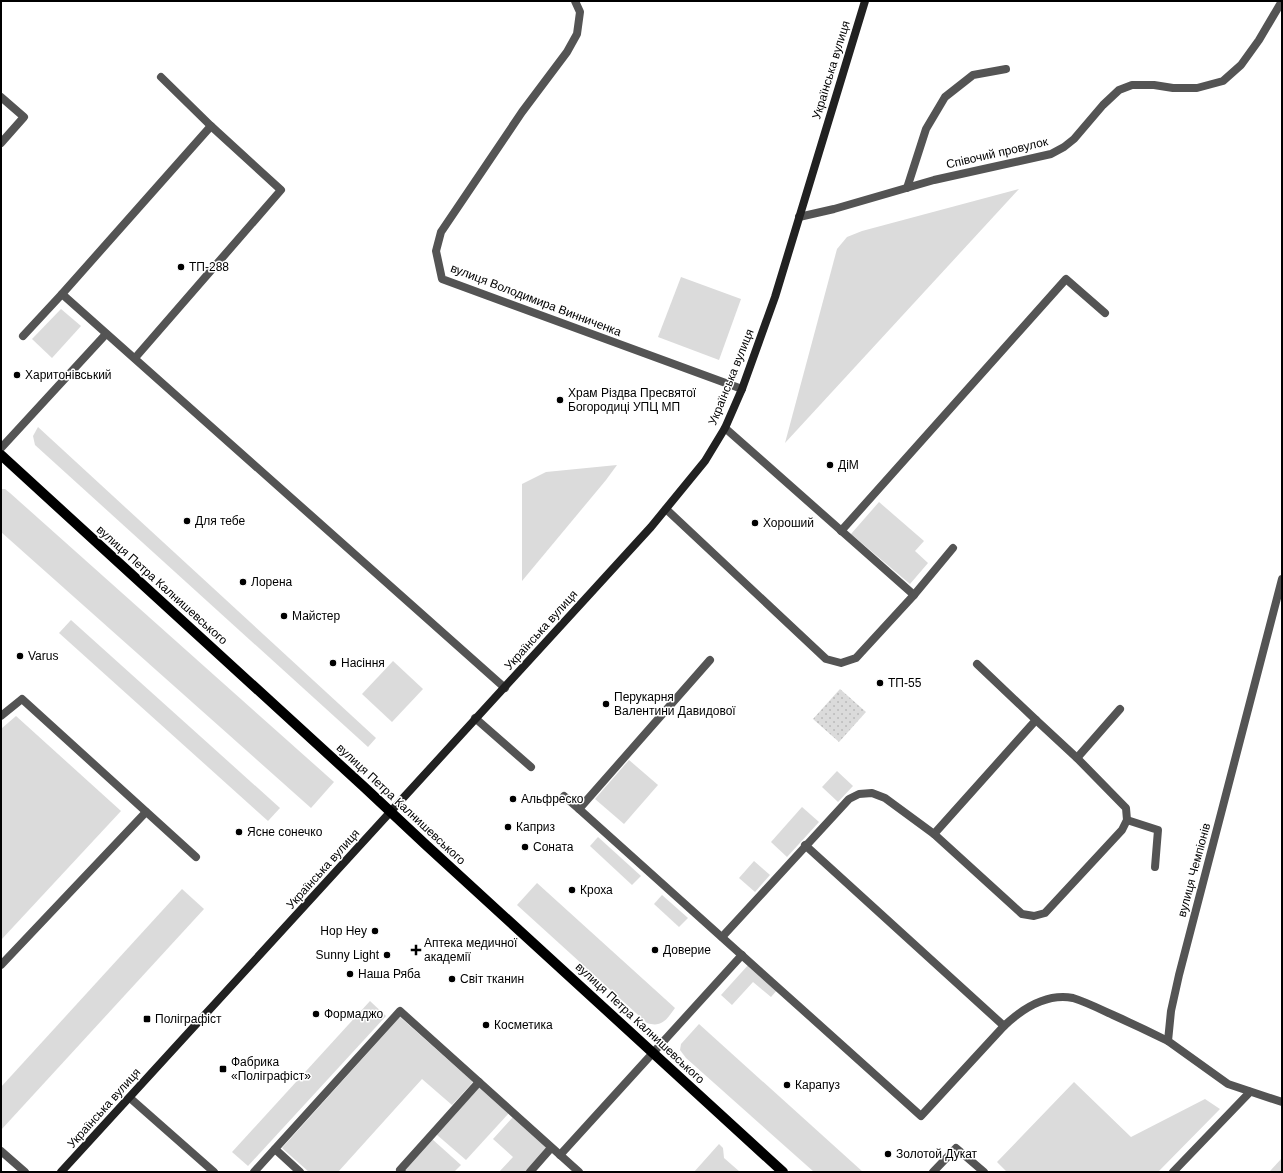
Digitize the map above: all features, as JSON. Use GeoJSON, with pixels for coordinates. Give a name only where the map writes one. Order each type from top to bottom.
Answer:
{"type":"FeatureCollection","features":[{"type":"Feature","properties":{"kind":"main road","name":"Українська вулиця"},"geometry":{"type":"LineString","coordinates":[[61,1172],[391,812],[475,718],[505,688],[666,509],[705,461],[725,428],[742,389],[775,297],[865,1]]}},
{"type":"Feature","properties":{"kind":"main road","name":"вулиця Петра Калнишевського"},"geometry":{"type":"LineString","coordinates":[[1,455],[783,1172]]}},
{"type":"Feature","properties":{"kind":"street","name":"вулиця Володимира Винниченка"},"geometry":{"type":"LineString","coordinates":[[575,1],[580,12],[577,34],[574,40],[522,112],[441,232],[436,251],[442,279],[742,389]]}},
{"type":"Feature","properties":{"kind":"street","name":"Співочий провулок"},"geometry":{"type":"LineString","coordinates":[[799,217],[834,209],[934,180],[1051,154],[1064,148],[1074,139],[1103,105],[1119,90],[1132,85],[1154,84],[1173,88],[1197,88],[1223,81],[1241,65],[1259,40],[1282,1]]}},
{"type":"Feature","properties":{"kind":"street"},"geometry":{"type":"LineString","coordinates":[[907,188],[926,129],[945,97],[973,75],[1006,69]]}},
{"type":"Feature","properties":{"kind":"street"},"geometry":{"type":"LineString","coordinates":[[135,358],[282,190],[211,126],[161,77]]}},
{"type":"Feature","properties":{"kind":"street"},"geometry":{"type":"LineString","coordinates":[[1,97],[24,117],[1,143]]}},
{"type":"Feature","properties":{"kind":"street"},"geometry":{"type":"LineString","coordinates":[[23,336],[211,126]]}},
{"type":"Feature","properties":{"kind":"street"},"geometry":{"type":"LineString","coordinates":[[841,531],[1066,279],[1105,313]]}},
{"type":"Feature","properties":{"kind":"street"},"geometry":{"type":"LineString","coordinates":[[62,294],[505,688]]}},
{"type":"Feature","properties":{"kind":"street"},"geometry":{"type":"LineString","coordinates":[[1,448],[106,334]]}},
{"type":"Feature","properties":{"kind":"street"},"geometry":{"type":"LineString","coordinates":[[725,428],[914,595]]}},
{"type":"Feature","properties":{"kind":"street"},"geometry":{"type":"LineString","coordinates":[[666,509],[826,659],[841,663],[856,658],[914,595],[953,548]]}},
{"type":"Feature","properties":{"kind":"street","name":"вулиця Чемпіонів"},"geometry":{"type":"LineString","coordinates":[[1168,1040],[1171,1011],[1179,975],[1282,580]]}},
{"type":"Feature","properties":{"kind":"street"},"geometry":{"type":"LineString","coordinates":[[579,809],[710,660]]}},
{"type":"Feature","properties":{"kind":"street"},"geometry":{"type":"LineString","coordinates":[[722,937],[805,845],[849,799],[859,794],[872,793],[885,798],[934,834],[1022,914],[1034,916],[1045,913],[1122,830],[1127,820],[1126,808],[1077,758],[977,664]]}},
{"type":"Feature","properties":{"kind":"street"},"geometry":{"type":"LineString","coordinates":[[1,716],[22,699],[196,857]]}},
{"type":"Feature","properties":{"kind":"street"},"geometry":{"type":"LineString","coordinates":[[1077,758],[1120,709]]}},
{"type":"Feature","properties":{"kind":"street"},"geometry":{"type":"LineString","coordinates":[[475,718],[531,767]]}},
{"type":"Feature","properties":{"kind":"street"},"geometry":{"type":"LineString","coordinates":[[934,834],[1036,720]]}},
{"type":"Feature","properties":{"kind":"street"},"geometry":{"type":"LineString","coordinates":[[564,796],[921,1116],[1004,1026],[1017,1014],[1029,1007],[1056,998],[1072,998],[1098,1008],[1168,1040],[1228,1084],[1282,1102]]}},
{"type":"Feature","properties":{"kind":"street"},"geometry":{"type":"LineString","coordinates":[[1,965],[146,812]]}},
{"type":"Feature","properties":{"kind":"street"},"geometry":{"type":"LineString","coordinates":[[1127,820],[1158,830],[1155,867]]}},
{"type":"Feature","properties":{"kind":"street"},"geometry":{"type":"LineString","coordinates":[[805,845],[1004,1026]]}},
{"type":"Feature","properties":{"kind":"street"},"geometry":{"type":"LineString","coordinates":[[560,1155],[742,955]]}},
{"type":"Feature","properties":{"kind":"street"},"geometry":{"type":"LineString","coordinates":[[254,1172],[400,1011],[578,1172]]}},
{"type":"Feature","properties":{"kind":"street"},"geometry":{"type":"LineString","coordinates":[[402,1172],[400,1170],[479,1082]]}},
{"type":"Feature","properties":{"kind":"street"},"geometry":{"type":"LineString","coordinates":[[1173,1172],[1250,1092]]}},
{"type":"Feature","properties":{"kind":"street"},"geometry":{"type":"LineString","coordinates":[[130,1098],[214,1172]]}},
{"type":"Feature","properties":{"kind":"street"},"geometry":{"type":"LineString","coordinates":[[530,1172],[551,1148]]}},
{"type":"Feature","properties":{"kind":"street"},"geometry":{"type":"LineString","coordinates":[[933,1172],[956,1148],[984,1172]]}},
{"type":"Feature","properties":{"kind":"street"},"geometry":{"type":"LineString","coordinates":[[275,1149],[300,1172]]}},
{"type":"Feature","properties":{"kind":"street"},"geometry":{"type":"LineString","coordinates":[[1,1151],[25,1172]]}},
{"type":"Feature","properties":{"kind":"shaded area"},"geometry":{"type":"Polygon","coordinates":[[[1019,189],[785,443],[837,249],[847,237],[862,231],[1019,189]]]}},
{"type":"Feature","properties":{"kind":"shaded area"},"geometry":{"type":"Polygon","coordinates":[[[681,277],[741,299],[719,360],[658,337],[681,277]]]}},
{"type":"Feature","properties":{"kind":"shaded area"},"geometry":{"type":"Polygon","coordinates":[[[61,309],[81,326],[52,358],[32,339],[61,309]]]}},
{"type":"Feature","properties":{"kind":"shaded area"},"geometry":{"type":"Polygon","coordinates":[[[38,427],[376,738],[368,747],[35,445],[33,436],[38,427]]]}},
{"type":"Feature","properties":{"kind":"shaded area"},"geometry":{"type":"Polygon","coordinates":[[[617,465],[522,581],[522,484],[546,472],[617,465]]]}},
{"type":"Feature","properties":{"kind":"shaded area"},"geometry":{"type":"Polygon","coordinates":[[[1,489],[5,489],[10,493],[334,782],[311,808],[1,532],[1,489]]]}},
{"type":"Feature","properties":{"kind":"shaded area"},"geometry":{"type":"Polygon","coordinates":[[[879,502],[924,541],[915,551],[928,563],[910,584],[851,534],[879,502]]]}},
{"type":"Feature","properties":{"kind":"shaded area"},"geometry":{"type":"Polygon","coordinates":[[[71,620],[280,808],[268,821],[59,633],[71,620]]]}},
{"type":"Feature","properties":{"kind":"shaded area"},"geometry":{"type":"Polygon","coordinates":[[[393,661],[423,689],[392,722],[362,694],[393,661]]]}},
{"type":"Feature","properties":{"kind":"shaded area"},"geometry":{"type":"Polygon","coordinates":[[[840,689],[866,712],[839,742],[813,719],[840,689]]]}},
{"type":"Feature","properties":{"kind":"shaded area"},"geometry":{"type":"Polygon","coordinates":[[[16,716],[121,811],[1,940],[1,729],[16,716]]]}},
{"type":"Feature","properties":{"kind":"shaded area"},"geometry":{"type":"Polygon","coordinates":[[[629,760],[658,785],[624,824],[595,799],[629,760]]]}},
{"type":"Feature","properties":{"kind":"shaded area"},"geometry":{"type":"Polygon","coordinates":[[[837,771],[853,786],[838,802],[822,787],[837,771]]]}},
{"type":"Feature","properties":{"kind":"shaded area"},"geometry":{"type":"Polygon","coordinates":[[[802,807],[819,822],[787,857],[771,842],[802,807]]]}},
{"type":"Feature","properties":{"kind":"shaded area"},"geometry":{"type":"Polygon","coordinates":[[[598,837],[641,876],[632,885],[590,846],[598,837]]]}},
{"type":"Feature","properties":{"kind":"shaded area"},"geometry":{"type":"Polygon","coordinates":[[[754,861],[770,875],[755,892],[739,878],[754,861]]]}},
{"type":"Feature","properties":{"kind":"shaded area"},"geometry":{"type":"Polygon","coordinates":[[[537,883],[675,1008],[664,1022],[657,1024],[647,1023],[517,905],[537,883]]]}},
{"type":"Feature","properties":{"kind":"shaded area"},"geometry":{"type":"Polygon","coordinates":[[[182,889],[204,909],[1,1130],[1,1087],[182,889]]]}},
{"type":"Feature","properties":{"kind":"shaded area"},"geometry":{"type":"Polygon","coordinates":[[[662,895],[688,918],[679,927],[654,904],[662,895]]]}},
{"type":"Feature","properties":{"kind":"shaded area"},"geometry":{"type":"Polygon","coordinates":[[[750,963],[778,989],[771,997],[753,982],[732,1005],[721,995],[750,963]]]}},
{"type":"Feature","properties":{"kind":"shaded area"},"geometry":{"type":"Polygon","coordinates":[[[370,1001],[386,1016],[248,1166],[232,1152],[370,1001]]]}},
{"type":"Feature","properties":{"kind":"shaded area"},"geometry":{"type":"Polygon","coordinates":[[[400,1017],[473,1082],[452,1105],[422,1079],[338,1172],[309,1172],[282,1148],[400,1017]]]}},
{"type":"Feature","properties":{"kind":"shaded area"},"geometry":{"type":"Polygon","coordinates":[[[699,1024],[863,1172],[814,1172],[686,1058],[680,1050],[681,1044],[699,1024]]]}},
{"type":"Feature","properties":{"kind":"shaded area"},"geometry":{"type":"Polygon","coordinates":[[[1074,1082],[1131,1137],[1205,1099],[1220,1109],[1158,1172],[1007,1172],[997,1162],[1074,1082]]]}},
{"type":"Feature","properties":{"kind":"shaded area"},"geometry":{"type":"Polygon","coordinates":[[[480,1087],[509,1113],[466,1160],[436,1134],[480,1087]]]}},
{"type":"Feature","properties":{"kind":"shaded area"},"geometry":{"type":"Polygon","coordinates":[[[513,1117],[548,1148],[526,1172],[499,1172],[513,1157],[493,1139],[513,1117]]]}},
{"type":"Feature","properties":{"kind":"shaded area"},"geometry":{"type":"Polygon","coordinates":[[[432,1139],[461,1165],[454,1172],[406,1172],[404,1170],[432,1139]]]}},
{"type":"Feature","properties":{"kind":"shaded area"},"geometry":{"type":"Polygon","coordinates":[[[719,1144],[723,1148],[724,1158],[740,1172],[694,1172],[719,1144]]]}},
{"type":"Feature","properties":{"kind":"shaded area"},"geometry":{"type":"Polygon","coordinates":[[[1282,1158],[1282,1172],[1269,1172],[1282,1158]]]}},
{"type":"Feature","properties":{"kind":"place","name":"ТП-288"},"geometry":{"type":"Point","coordinates":[181,267]}},
{"type":"Feature","properties":{"kind":"place","name":"Харитонівський"},"geometry":{"type":"Point","coordinates":[17,375]}},
{"type":"Feature","properties":{"kind":"place","name":"Храм Різдва Пресвятої Богородиці УПЦ МП"},"geometry":{"type":"Point","coordinates":[560,400]}},
{"type":"Feature","properties":{"kind":"place","name":"ДіМ"},"geometry":{"type":"Point","coordinates":[830,465]}},
{"type":"Feature","properties":{"kind":"place","name":"Для тебе"},"geometry":{"type":"Point","coordinates":[187,521]}},
{"type":"Feature","properties":{"kind":"place","name":"Хороший"},"geometry":{"type":"Point","coordinates":[755,523]}},
{"type":"Feature","properties":{"kind":"place","name":"Лорена"},"geometry":{"type":"Point","coordinates":[243,582]}},
{"type":"Feature","properties":{"kind":"place","name":"Майстер"},"geometry":{"type":"Point","coordinates":[284,616]}},
{"type":"Feature","properties":{"kind":"place","name":"Varus"},"geometry":{"type":"Point","coordinates":[20,656]}},
{"type":"Feature","properties":{"kind":"place","name":"Насіння"},"geometry":{"type":"Point","coordinates":[333,663]}},
{"type":"Feature","properties":{"kind":"place","name":"ТП-55"},"geometry":{"type":"Point","coordinates":[880,683]}},
{"type":"Feature","properties":{"kind":"place","name":"Перукарня Валентини Давидової"},"geometry":{"type":"Point","coordinates":[606,704]}},
{"type":"Feature","properties":{"kind":"place","name":"Альфреско"},"geometry":{"type":"Point","coordinates":[513,799]}},
{"type":"Feature","properties":{"kind":"place","name":"Каприз"},"geometry":{"type":"Point","coordinates":[508,827]}},
{"type":"Feature","properties":{"kind":"place","name":"Ясне сонечко"},"geometry":{"type":"Point","coordinates":[239,832]}},
{"type":"Feature","properties":{"kind":"place","name":"Соната"},"geometry":{"type":"Point","coordinates":[525,847]}},
{"type":"Feature","properties":{"kind":"place","name":"Кроха"},"geometry":{"type":"Point","coordinates":[572,890]}},
{"type":"Feature","properties":{"kind":"place","name":"Hop Hey"},"geometry":{"type":"Point","coordinates":[375,931]}},
{"type":"Feature","properties":{"kind":"place","name":"Аптека медичної академії"},"geometry":{"type":"Point","coordinates":[416,950]}},
{"type":"Feature","properties":{"kind":"place","name":"Доверие"},"geometry":{"type":"Point","coordinates":[655,950]}},
{"type":"Feature","properties":{"kind":"place","name":"Sunny Light"},"geometry":{"type":"Point","coordinates":[387,955]}},
{"type":"Feature","properties":{"kind":"place","name":"Наша Ряба"},"geometry":{"type":"Point","coordinates":[350,974]}},
{"type":"Feature","properties":{"kind":"place","name":"Світ тканин"},"geometry":{"type":"Point","coordinates":[452,979]}},
{"type":"Feature","properties":{"kind":"place","name":"Формаджо"},"geometry":{"type":"Point","coordinates":[316,1014]}},
{"type":"Feature","properties":{"kind":"place","name":"Поліграфіст"},"geometry":{"type":"Point","coordinates":[147,1019]}},
{"type":"Feature","properties":{"kind":"place","name":"Косметика"},"geometry":{"type":"Point","coordinates":[486,1025]}},
{"type":"Feature","properties":{"kind":"place","name":"Фабрика «Поліграфіст»"},"geometry":{"type":"Point","coordinates":[223,1069]}},
{"type":"Feature","properties":{"kind":"place","name":"Карапуз"},"geometry":{"type":"Point","coordinates":[787,1085]}},
{"type":"Feature","properties":{"kind":"place","name":"Золотой Дукат"},"geometry":{"type":"Point","coordinates":[888,1154]}}]}
